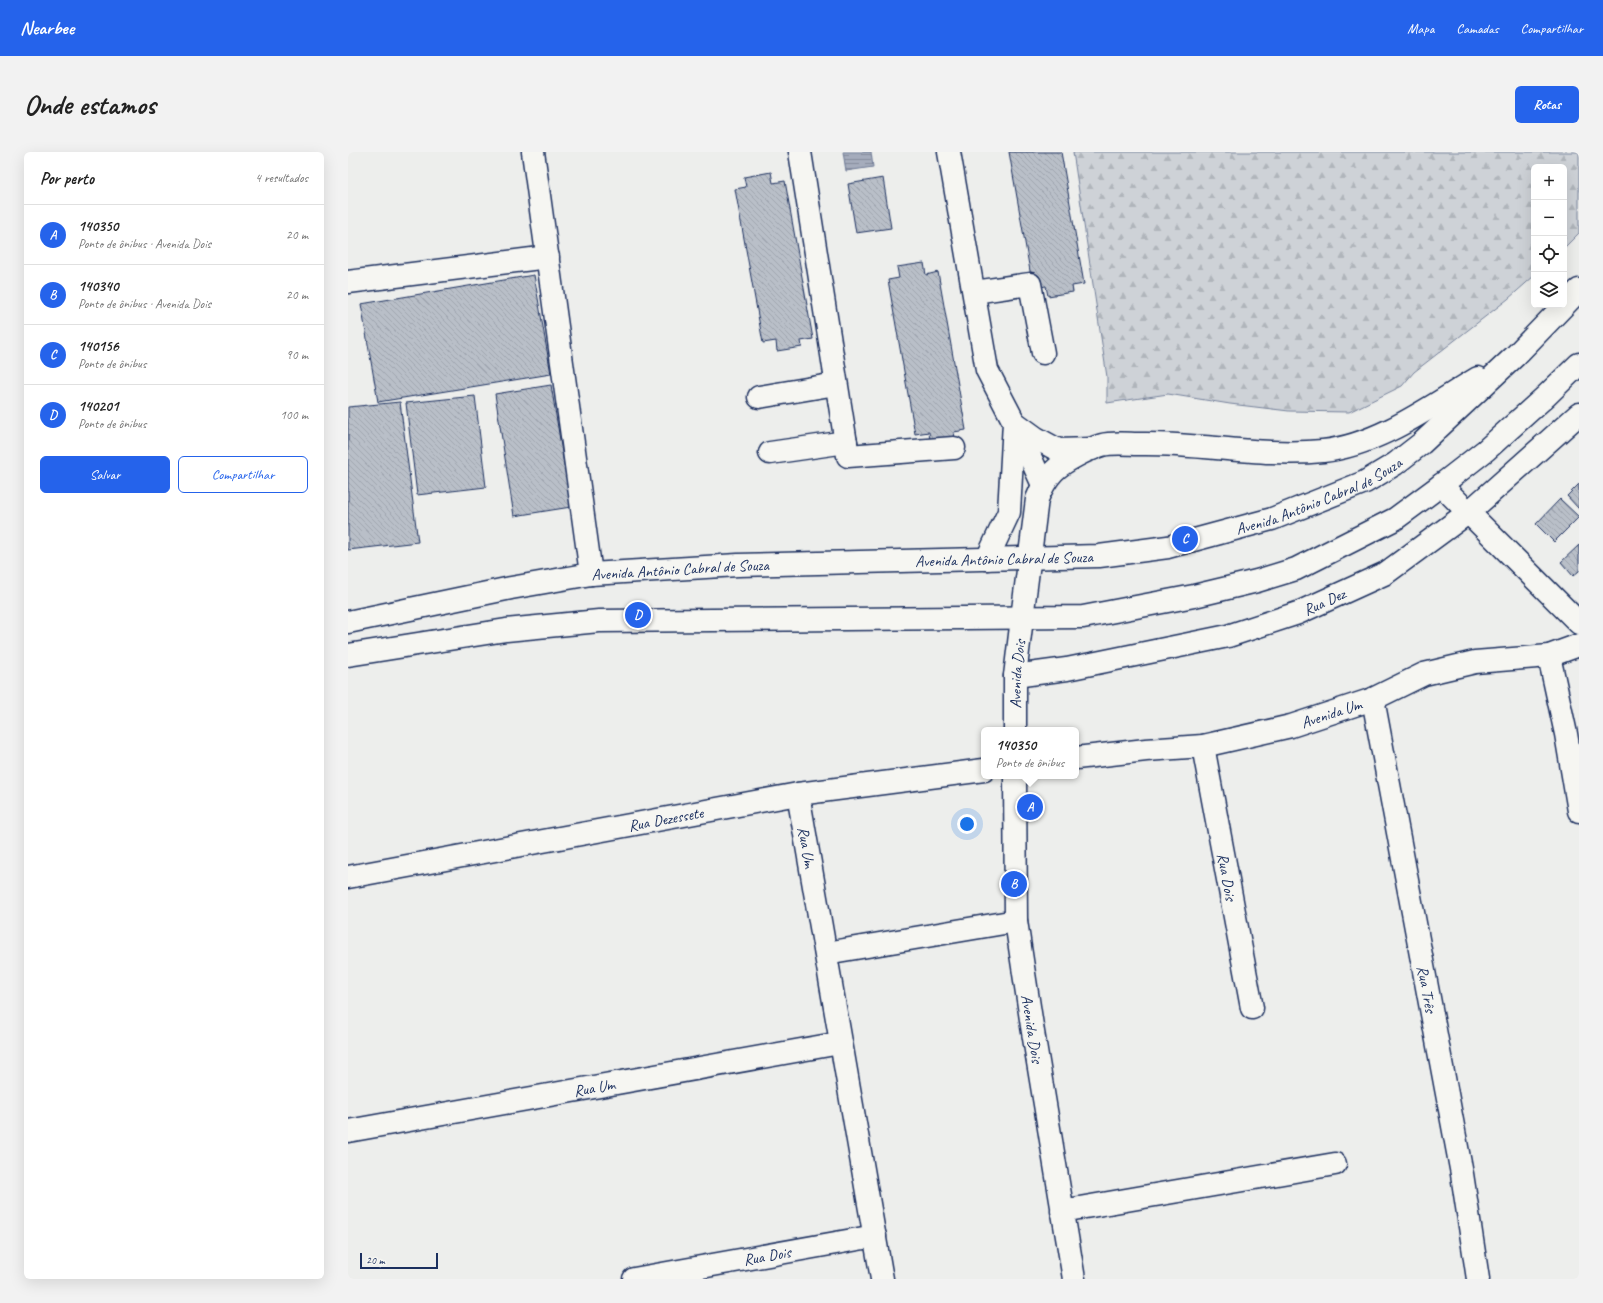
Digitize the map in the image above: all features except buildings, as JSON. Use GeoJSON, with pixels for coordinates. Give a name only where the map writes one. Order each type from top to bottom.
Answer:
{"type":"FeatureCollection","features":[{"type":"Feature","properties":{"kind":"main road"},"geometry":{"type":"LineString","coordinates":[[533,152],[591,574]]}},
{"type":"Feature","properties":{"kind":"main road"},"geometry":{"type":"LineString","coordinates":[[800,152],[848,456],[954,448]]}},
{"type":"Feature","properties":{"kind":"main road"},"geometry":{"type":"LineString","coordinates":[[949,152],[987,370],[1014,422],[1043,486]]}},
{"type":"Feature","properties":{"kind":"main road"},"geometry":{"type":"LineString","coordinates":[[348,282],[548,257]]}},
{"type":"Feature","properties":{"kind":"main road"},"geometry":{"type":"LineString","coordinates":[[974,292],[1030,284],[1044,353]]}},
{"type":"Feature","properties":{"kind":"main road","name":"Avenida Antônio Cabral de Souza"},"geometry":{"type":"LineString","coordinates":[[348,622],[512,588],[591,574],[738,565],[1099,556],[1168,547],[1272,520],[1365,482],[1396,464],[1422,443],[1515,356],[1579,290]]}},
{"type":"Feature","properties":{"kind":"main road"},"geometry":{"type":"LineString","coordinates":[[1014,422],[1036,438],[1058,450],[1092,449],[1103,444],[1158,444],[1267,452],[1323,451],[1359,443],[1410,419],[1515,356]]}},
{"type":"Feature","properties":{"kind":"main road"},"geometry":{"type":"LineString","coordinates":[[348,655],[506,630],[599,621],[1083,617],[1194,596],[1257,581],[1296,569],[1395,519],[1486,450],[1579,364]]}},
{"type":"Feature","properties":{"kind":"main road"},"geometry":{"type":"LineString","coordinates":[[760,397],[836,384]]}},
{"type":"Feature","properties":{"kind":"main road","name":"Rua Dez"},"geometry":{"type":"LineString","coordinates":[[1015,676],[1068,669],[1228,636],[1298,613],[1386,573],[1469,512],[1579,414]]}},
{"type":"Feature","properties":{"kind":"main road"},"geometry":{"type":"LineString","coordinates":[[987,559],[1009,512],[1014,422]]}},
{"type":"Feature","properties":{"kind":"main road"},"geometry":{"type":"LineString","coordinates":[[770,453],[846,442]]}},
{"type":"Feature","properties":{"kind":"main road","name":"Avenida Dois"},"geometry":{"type":"LineString","coordinates":[[1015,727],[1015,676],[1037,499],[1043,486],[1054,471],[1077,456],[1092,449]]}},
{"type":"Feature","properties":{"kind":"main road"},"geometry":{"type":"LineString","coordinates":[[1441,485],[1579,623]]}},
{"type":"Feature","properties":{"kind":"main road","name":"Avenida Um"},"geometry":{"type":"LineString","coordinates":[[1079,758],[1146,750],[1203,746],[1291,726],[1373,699],[1424,674],[1475,662],[1549,656],[1579,645]]}},
{"type":"Feature","properties":{"kind":"main road"},"geometry":{"type":"LineString","coordinates":[[1549,656],[1572,740],[1579,811]]}},
{"type":"Feature","properties":{"kind":"main road","name":"Rua Três"},"geometry":{"type":"LineString","coordinates":[[1373,699],[1461,1166],[1478,1279]]}},
{"type":"Feature","properties":{"kind":"main road","name":"Rua Dois"},"geometry":{"type":"LineString","coordinates":[[1203,746],[1252,1008]]}},
{"type":"Feature","properties":{"kind":"main road","name":"Rua Dezessete"},"geometry":{"type":"LineString","coordinates":[[348,877],[798,794],[981,770]]}},
{"type":"Feature","properties":{"kind":"main road","name":"Avenida Dois"},"geometry":{"type":"LineString","coordinates":[[1015,779],[1016,921],[1033,1034],[1074,1279]]}},
{"type":"Feature","properties":{"kind":"main road","name":"Rua Um"},"geometry":{"type":"LineString","coordinates":[[798,794],[882,1279]]}},
{"type":"Feature","properties":{"kind":"main road"},"geometry":{"type":"LineString","coordinates":[[826,953],[1016,921]]}},
{"type":"Feature","properties":{"kind":"main road","name":"Rua Um"},"geometry":{"type":"LineString","coordinates":[[348,1131],[840,1042]]}},
{"type":"Feature","properties":{"kind":"main road"},"geometry":{"type":"LineString","coordinates":[[1062,1211],[1335,1164]]}},
{"type":"Feature","properties":{"kind":"main road","name":"Rua Dois"},"geometry":{"type":"LineString","coordinates":[[634,1279],[875,1236]]}},
{"type":"Feature","properties":{"kind":"green space"},"geometry":{"type":"Polygon","coordinates":[[[1073,152],[1579,152],[1579,233],[1567,245],[1567,164],[1531,164],[1531,279],[1508,299],[1414,372],[1402,386],[1349,412],[1289,411],[1230,404],[1168,394],[1107,403],[1107,377],[1073,152]]]}},
{"type":"Feature","properties":{"kind":"water"},"geometry":{"type":"Polygon","coordinates":[[[843,152],[871,152],[873,167],[846,171],[843,152]]]}},
{"type":"Feature","properties":{"kind":"place","name":"140156"},"geometry":{"type":"Point","coordinates":[1185,539]}},
{"type":"Feature","properties":{"kind":"place","name":"140201"},"geometry":{"type":"Point","coordinates":[638,615]}},
{"type":"Feature","properties":{"kind":"place","name":"140350"},"geometry":{"type":"Point","coordinates":[1030,807]}},
{"type":"Feature","properties":{"kind":"place","name":"140340"},"geometry":{"type":"Point","coordinates":[1014,884]}}]}
